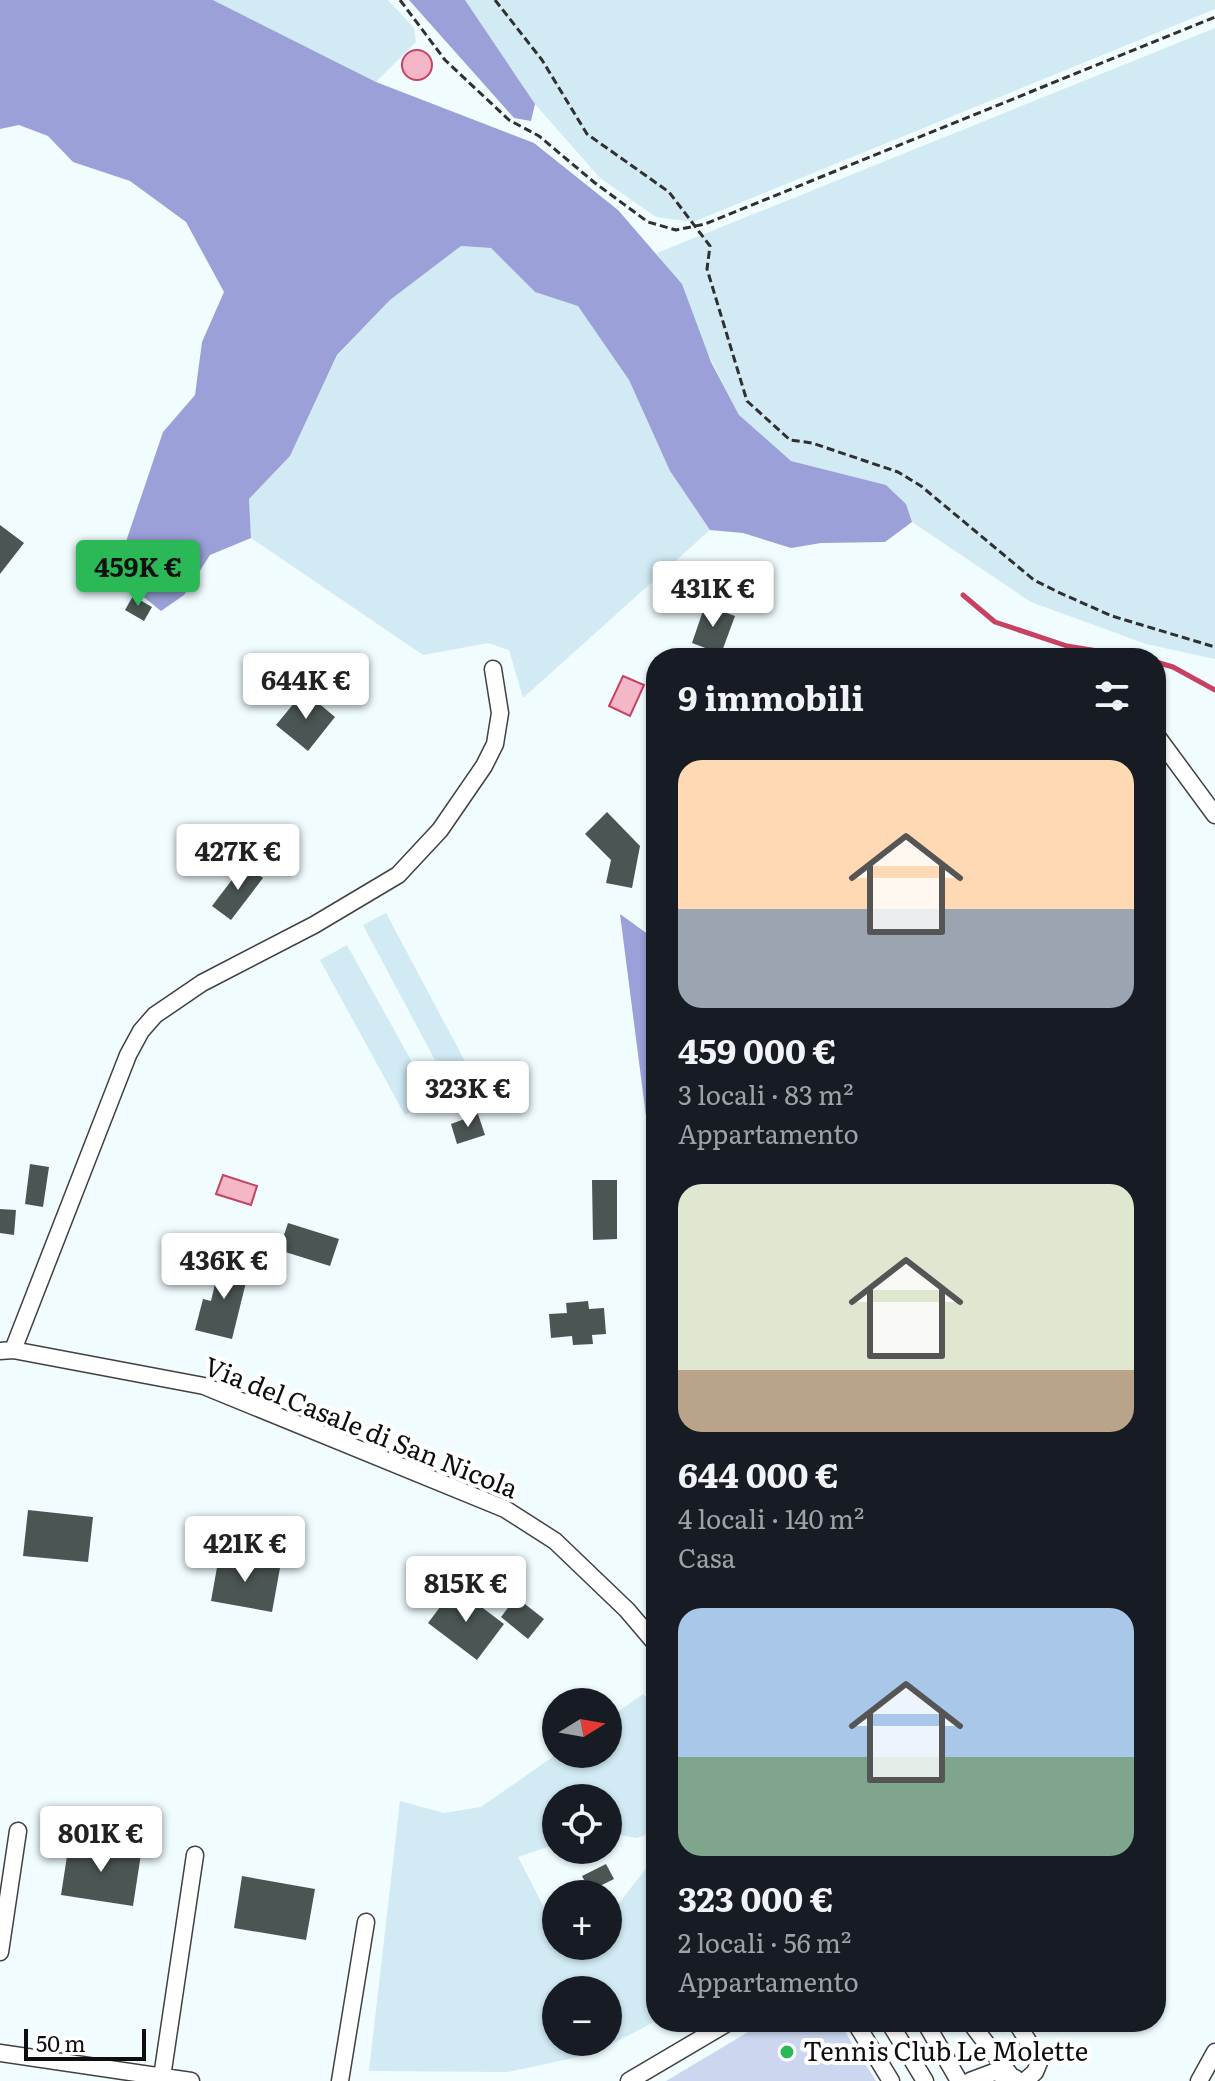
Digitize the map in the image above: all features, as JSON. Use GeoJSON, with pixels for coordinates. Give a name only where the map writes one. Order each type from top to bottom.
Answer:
{"type":"FeatureCollection","features":[{"type":"Feature","properties":{"kind":"street"},"geometry":{"type":"LineString","coordinates":[[7,1350],[128,1055],[141,1031],[155,1015],[202,983],[314,925],[398,875],[440,830],[492,751],[500,713],[493,669]]}},
{"type":"Feature","properties":{"kind":"street"},"geometry":{"type":"LineString","coordinates":[[1166,749],[1215,815]]}},
{"type":"Feature","properties":{"kind":"street","name":"Via del Casale di San Nicola"},"geometry":{"type":"LineString","coordinates":[[7,1350],[204,1386],[505,1509],[555,1541],[646,1632]]}},
{"type":"Feature","properties":{"kind":"street"},"geometry":{"type":"LineString","coordinates":[[0,1952],[18,1831]]}},
{"type":"Feature","properties":{"kind":"street"},"geometry":{"type":"LineString","coordinates":[[162,2077],[195,1855]]}},
{"type":"Feature","properties":{"kind":"street"},"geometry":{"type":"LineString","coordinates":[[340,2081],[366,1922]]}},
{"type":"Feature","properties":{"kind":"street"},"geometry":{"type":"LineString","coordinates":[[629,2081],[712,2032]]}},
{"type":"Feature","properties":{"kind":"street"},"geometry":{"type":"LineString","coordinates":[[861,2032],[891,2081]]}},
{"type":"Feature","properties":{"kind":"street"},"geometry":{"type":"LineString","coordinates":[[895,2032],[925,2081]]}},
{"type":"Feature","properties":{"kind":"street"},"geometry":{"type":"LineString","coordinates":[[931,2032],[959,2081]]}},
{"type":"Feature","properties":{"kind":"street"},"geometry":{"type":"LineString","coordinates":[[978,2032],[1018,2079]]}},
{"type":"Feature","properties":{"kind":"street"},"geometry":{"type":"LineString","coordinates":[[970,2081],[987,2073],[1018,2079],[1035,2072],[1040,2060],[1022,2032]]}},
{"type":"Feature","properties":{"kind":"street"},"geometry":{"type":"LineString","coordinates":[[1202,2078],[1215,2052]]}},
{"type":"Feature","properties":{"kind":"street"},"geometry":{"type":"LineString","coordinates":[[0,2053],[191,2081]]}},
{"type":"Feature","properties":{"kind":"path"},"geometry":{"type":"LineString","coordinates":[[400,0],[445,60],[509,120],[539,136],[648,222],[676,230],[695,226],[1215,17]]}},
{"type":"Feature","properties":{"kind":"path"},"geometry":{"type":"LineString","coordinates":[[495,0],[542,60],[587,134],[669,192],[710,246],[707,269],[747,401],[790,440],[812,443],[898,472],[921,486],[1034,580],[1058,592],[1112,616],[1215,647]]}},
{"type":"Feature","properties":{"kind":"shaded area"},"geometry":{"type":"Polygon","coordinates":[[[0,0],[213,0],[376,82],[534,143],[618,210],[682,284],[711,362],[739,415],[791,461],[886,485],[906,504],[912,522],[885,542],[821,543],[791,548],[743,533],[710,530],[670,471],[629,380],[578,306],[535,292],[491,248],[461,246],[390,300],[337,355],[290,456],[249,499],[251,538],[210,555],[184,595],[161,611],[115,574],[163,432],[195,395],[202,342],[224,292],[186,222],[130,181],[73,162],[48,136],[19,125],[0,129],[0,0]]]}},
{"type":"Feature","properties":{"kind":"shaded area"},"geometry":{"type":"Polygon","coordinates":[[[213,0],[388,0],[414,28],[416,42],[376,82],[213,0]]]}},
{"type":"Feature","properties":{"kind":"shaded area"},"geometry":{"type":"Polygon","coordinates":[[[409,0],[465,0],[535,104],[531,121],[514,118],[409,0]]]}},
{"type":"Feature","properties":{"kind":"shaded area"},"geometry":{"type":"Polygon","coordinates":[[[465,0],[1215,0],[1215,9],[693,222],[656,217],[600,178],[535,104],[465,0]]]}},
{"type":"Feature","properties":{"kind":"shaded area"},"geometry":{"type":"Polygon","coordinates":[[[1215,28],[1215,659],[1146,644],[1031,602],[912,522],[906,504],[886,485],[791,461],[739,415],[657,253],[1215,28]]]}},
{"type":"Feature","properties":{"kind":"shaded area"},"geometry":{"type":"Polygon","coordinates":[[[417,50],[428,54],[432,65],[428,76],[417,80],[406,76],[402,65],[406,54],[417,50]]]}},
{"type":"Feature","properties":{"kind":"shaded area"},"geometry":{"type":"Polygon","coordinates":[[[461,246],[491,248],[535,292],[578,305],[629,380],[670,471],[710,530],[523,698],[509,650],[488,643],[423,655],[251,538],[249,499],[290,456],[337,356],[390,300],[461,246]]]}},
{"type":"Feature","properties":{"kind":"shaded area"},"geometry":{"type":"Polygon","coordinates":[[[623,676],[644,685],[630,716],[609,706],[623,676]]]}},
{"type":"Feature","properties":{"kind":"shaded area"},"geometry":{"type":"Polygon","coordinates":[[[386,913],[468,1067],[445,1079],[363,925],[386,913]]]}},
{"type":"Feature","properties":{"kind":"shaded area"},"geometry":{"type":"Polygon","coordinates":[[[620,914],[646,933],[646,1116],[620,914]]]}},
{"type":"Feature","properties":{"kind":"shaded area"},"geometry":{"type":"Polygon","coordinates":[[[347,945],[433,1100],[405,1115],[320,960],[347,945]]]}},
{"type":"Feature","properties":{"kind":"shaded area"},"geometry":{"type":"Polygon","coordinates":[[[223,1175],[257,1186],[251,1205],[216,1194],[223,1175]]]}},
{"type":"Feature","properties":{"kind":"shaded area"},"geometry":{"type":"Polygon","coordinates":[[[643,1694],[646,1697],[646,1835],[637,1838],[622,1835],[622,1784],[542,1784],[542,1849],[518,1857],[542,1904],[542,1960],[622,1960],[622,1899],[646,1869],[646,2026],[622,2039],[622,1976],[542,1976],[542,2056],[583,2056],[508,2072],[369,2071],[400,1801],[444,1813],[481,1807],[542,1764],[542,1768],[622,1768],[622,1709],[643,1694]]]}},
{"type":"Feature","properties":{"kind":"shaded area","name":"Tennis Club Le Molette"},"geometry":{"type":"Polygon","coordinates":[[[748,2032],[845,2032],[876,2081],[666,2081],[748,2032]]]}},
{"type":"Feature","properties":{"kind":"building"},"geometry":{"type":"Polygon","coordinates":[[[0,525],[24,543],[0,574],[0,525]]]}},
{"type":"Feature","properties":{"kind":"building"},"geometry":{"type":"Polygon","coordinates":[[[133,596],[152,607],[144,621],[125,610],[133,596]]]}},
{"type":"Feature","properties":{"kind":"building"},"geometry":{"type":"Polygon","coordinates":[[[705,605],[735,616],[723,648],[705,648],[692,643],[705,605]]]}},
{"type":"Feature","properties":{"kind":"building"},"geometry":{"type":"Polygon","coordinates":[[[304,691],[335,717],[308,751],[276,725],[304,691]]]}},
{"type":"Feature","properties":{"kind":"building"},"geometry":{"type":"Polygon","coordinates":[[[607,812],[640,846],[632,888],[606,883],[611,860],[585,834],[607,812]]]}},
{"type":"Feature","properties":{"kind":"building"},"geometry":{"type":"Polygon","coordinates":[[[244,864],[263,878],[231,920],[212,906],[244,864]]]}},
{"type":"Feature","properties":{"kind":"building"},"geometry":{"type":"Polygon","coordinates":[[[478,1114],[485,1135],[457,1144],[451,1124],[478,1114]]]}},
{"type":"Feature","properties":{"kind":"building"},"geometry":{"type":"Polygon","coordinates":[[[30,1164],[49,1167],[43,1207],[25,1204],[30,1164]]]}},
{"type":"Feature","properties":{"kind":"building"},"geometry":{"type":"Polygon","coordinates":[[[592,1180],[617,1180],[617,1239],[593,1240],[592,1180]]]}},
{"type":"Feature","properties":{"kind":"building"},"geometry":{"type":"Polygon","coordinates":[[[0,1209],[16,1210],[14,1235],[0,1233],[0,1209]]]}},
{"type":"Feature","properties":{"kind":"building"},"geometry":{"type":"Polygon","coordinates":[[[288,1223],[339,1239],[330,1266],[279,1250],[288,1223]]]}},
{"type":"Feature","properties":{"kind":"building"},"geometry":{"type":"Polygon","coordinates":[[[221,1259],[250,1266],[232,1339],[195,1330],[203,1299],[211,1301],[221,1259]]]}},
{"type":"Feature","properties":{"kind":"building"},"geometry":{"type":"Polygon","coordinates":[[[588,1301],[589,1309],[604,1308],[606,1334],[592,1335],[593,1344],[573,1345],[572,1336],[551,1338],[549,1314],[567,1313],[566,1303],[588,1301]]]}},
{"type":"Feature","properties":{"kind":"building"},"geometry":{"type":"Polygon","coordinates":[[[28,1510],[93,1517],[88,1562],[23,1556],[28,1510]]]}},
{"type":"Feature","properties":{"kind":"building"},"geometry":{"type":"Polygon","coordinates":[[[219,1556],[280,1568],[272,1612],[211,1601],[219,1556]]]}},
{"type":"Feature","properties":{"kind":"building"},"geometry":{"type":"Polygon","coordinates":[[[455,1587],[504,1624],[477,1660],[428,1623],[455,1587]]]}},
{"type":"Feature","properties":{"kind":"building"},"geometry":{"type":"Polygon","coordinates":[[[516,1597],[544,1619],[528,1639],[501,1617],[516,1597]]]}},
{"type":"Feature","properties":{"kind":"building"},"geometry":{"type":"Polygon","coordinates":[[[69,1843],[141,1854],[133,1906],[61,1895],[69,1843]]]}},
{"type":"Feature","properties":{"kind":"building"},"geometry":{"type":"Polygon","coordinates":[[[606,1864],[614,1879],[584,1880],[582,1876],[606,1864]]]}},
{"type":"Feature","properties":{"kind":"building"},"geometry":{"type":"Polygon","coordinates":[[[242,1876],[315,1889],[306,1940],[234,1928],[242,1876]]]}},
{"type":"Feature","properties":{"kind":"waterway"},"geometry":{"type":"LineString","coordinates":[[963,595],[995,622],[1079,648]]}},
{"type":"Feature","properties":{"kind":"waterway"},"geometry":{"type":"LineString","coordinates":[[1166,665],[1215,690]]}},
{"type":"Feature","properties":{"kind":"place","name":"Tennis Club Le Molette"},"geometry":{"type":"Point","coordinates":[787,2052]}}]}
